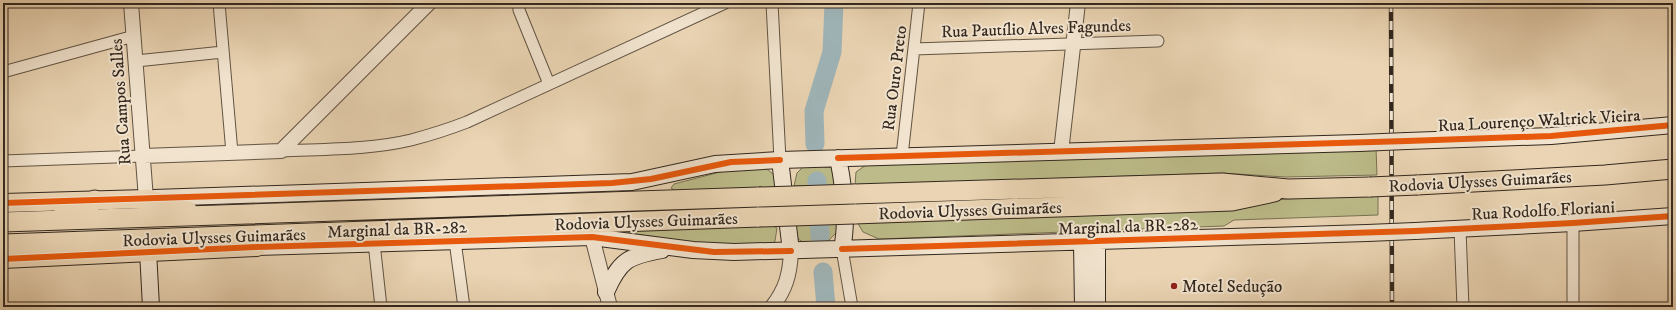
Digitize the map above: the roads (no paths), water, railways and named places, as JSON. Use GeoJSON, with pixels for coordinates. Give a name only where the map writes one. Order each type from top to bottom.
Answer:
{"type":"FeatureCollection","features":[{"type":"Feature","properties":{"kind":"highway","name":"Rodovia Ulysses Guimarães"},"geometry":{"type":"LineString","coordinates":[[3,222],[1222,183],[1288,189],[1370,187],[1597,175],[1673,169]]}},
{"type":"Feature","properties":{"kind":"highway","name":"Rodovia Ulysses Guimarães"},"geometry":{"type":"LineString","coordinates":[[3,244],[1232,200],[1288,189]]}},
{"type":"Feature","properties":{"kind":"highway"},"geometry":{"type":"LineString","coordinates":[[146,199],[204,216]]}},
{"type":"Feature","properties":{"kind":"highway"},"geometry":{"type":"LineString","coordinates":[[56,220],[95,200]]}},
{"type":"Feature","properties":{"kind":"highway"},"geometry":{"type":"LineString","coordinates":[[258,247],[319,233]]}},
{"type":"Feature","properties":{"kind":"highway"},"geometry":{"type":"LineString","coordinates":[[40,243],[104,254]]}},
{"type":"Feature","properties":{"kind":"main road","name":"Rua Lourenço Waltrick Vieira"},"geometry":{"type":"LineString","coordinates":[[1061,152],[1551,136],[1673,125]]}},
{"type":"Feature","properties":{"kind":"main road"},"geometry":{"type":"LineString","coordinates":[[3,204],[632,182],[715,164],[780,160],[1061,152]]}},
{"type":"Feature","properties":{"kind":"main road"},"geometry":{"type":"LineString","coordinates":[[838,158],[842,176],[846,232],[842,249]]}},
{"type":"Feature","properties":{"kind":"main road"},"geometry":{"type":"LineString","coordinates":[[780,160],[791,251]]}},
{"type":"Feature","properties":{"kind":"main road","name":"Rua Rodolfo Floriani"},"geometry":{"type":"LineString","coordinates":[[1415,231],[1673,216]]}},
{"type":"Feature","properties":{"kind":"main road","name":"Marginal da BR-282"},"geometry":{"type":"LineString","coordinates":[[3,259],[258,247],[592,237],[671,248],[714,252],[791,251],[1415,231]]}},
{"type":"Feature","properties":{"kind":"main road"},"geometry":{"type":"LineString","coordinates":[[1083,307],[1090,241]]}},
{"type":"Feature","properties":{"kind":"main road"},"geometry":{"type":"LineString","coordinates":[[1090,241],[1097,307]]}},
{"type":"Feature","properties":{"kind":"main road"},"geometry":{"type":"LineString","coordinates":[[608,300],[614,274],[622,263],[646,253],[671,248]]}},
{"type":"Feature","properties":{"kind":"main road"},"geometry":{"type":"LineString","coordinates":[[148,252],[151,307]]}},
{"type":"Feature","properties":{"kind":"street","name":"Rua Campos Salles"},"geometry":{"type":"LineString","coordinates":[[131,3],[146,199]]}},
{"type":"Feature","properties":{"kind":"street"},"geometry":{"type":"LineString","coordinates":[[218,3],[232,153]]}},
{"type":"Feature","properties":{"kind":"street"},"geometry":{"type":"LineString","coordinates":[[281,151],[429,3]]}},
{"type":"Feature","properties":{"kind":"street"},"geometry":{"type":"LineString","coordinates":[[519,3],[519,10],[549,84]]}},
{"type":"Feature","properties":{"kind":"street"},"geometry":{"type":"LineString","coordinates":[[3,161],[281,151],[361,146],[410,140],[467,122],[724,3]]}},
{"type":"Feature","properties":{"kind":"street"},"geometry":{"type":"LineString","coordinates":[[772,3],[780,160]]}},
{"type":"Feature","properties":{"kind":"street","name":"Rua Ouro Preto"},"geometry":{"type":"LineString","coordinates":[[902,156],[919,3]]}},
{"type":"Feature","properties":{"kind":"street"},"geometry":{"type":"LineString","coordinates":[[1061,152],[1078,3]]}},
{"type":"Feature","properties":{"kind":"street"},"geometry":{"type":"LineString","coordinates":[[3,72],[134,36]]}},
{"type":"Feature","properties":{"kind":"street","name":"Rua Pautílio Alves Fagundes"},"geometry":{"type":"LineString","coordinates":[[914,49],[1158,42]]}},
{"type":"Feature","properties":{"kind":"street"},"geometry":{"type":"LineString","coordinates":[[136,61],[223,52]]}},
{"type":"Feature","properties":{"kind":"street"},"geometry":{"type":"LineString","coordinates":[[1573,223],[1573,307]]}},
{"type":"Feature","properties":{"kind":"street"},"geometry":{"type":"LineString","coordinates":[[1460,229],[1463,307]]}},
{"type":"Feature","properties":{"kind":"street"},"geometry":{"type":"LineString","coordinates":[[592,237],[608,300]]}},
{"type":"Feature","properties":{"kind":"street"},"geometry":{"type":"LineString","coordinates":[[455,241],[464,307]]}},
{"type":"Feature","properties":{"kind":"street"},"geometry":{"type":"LineString","coordinates":[[374,244],[381,307]]}},
{"type":"Feature","properties":{"kind":"street"},"geometry":{"type":"LineString","coordinates":[[842,249],[852,307]]}},
{"type":"Feature","properties":{"kind":"street"},"geometry":{"type":"LineString","coordinates":[[772,307],[783,293],[790,272],[791,251]]}},
{"type":"Feature","properties":{"kind":"waterway"},"geometry":{"type":"LineString","coordinates":[[815,144],[814,111],[832,52],[834,3]]}},
{"type":"Feature","properties":{"kind":"waterway"},"geometry":{"type":"LineString","coordinates":[[817,181],[820,236]]}},
{"type":"Feature","properties":{"kind":"waterway"},"geometry":{"type":"LineString","coordinates":[[823,272],[826,307]]}},
{"type":"Feature","properties":{"kind":"railway"},"geometry":{"type":"LineString","coordinates":[[1391,3],[1392,307]]}},
{"type":"Feature","properties":{"kind":"place","name":"Motel Sedução"},"geometry":{"type":"Point","coordinates":[1174,286]}}]}
